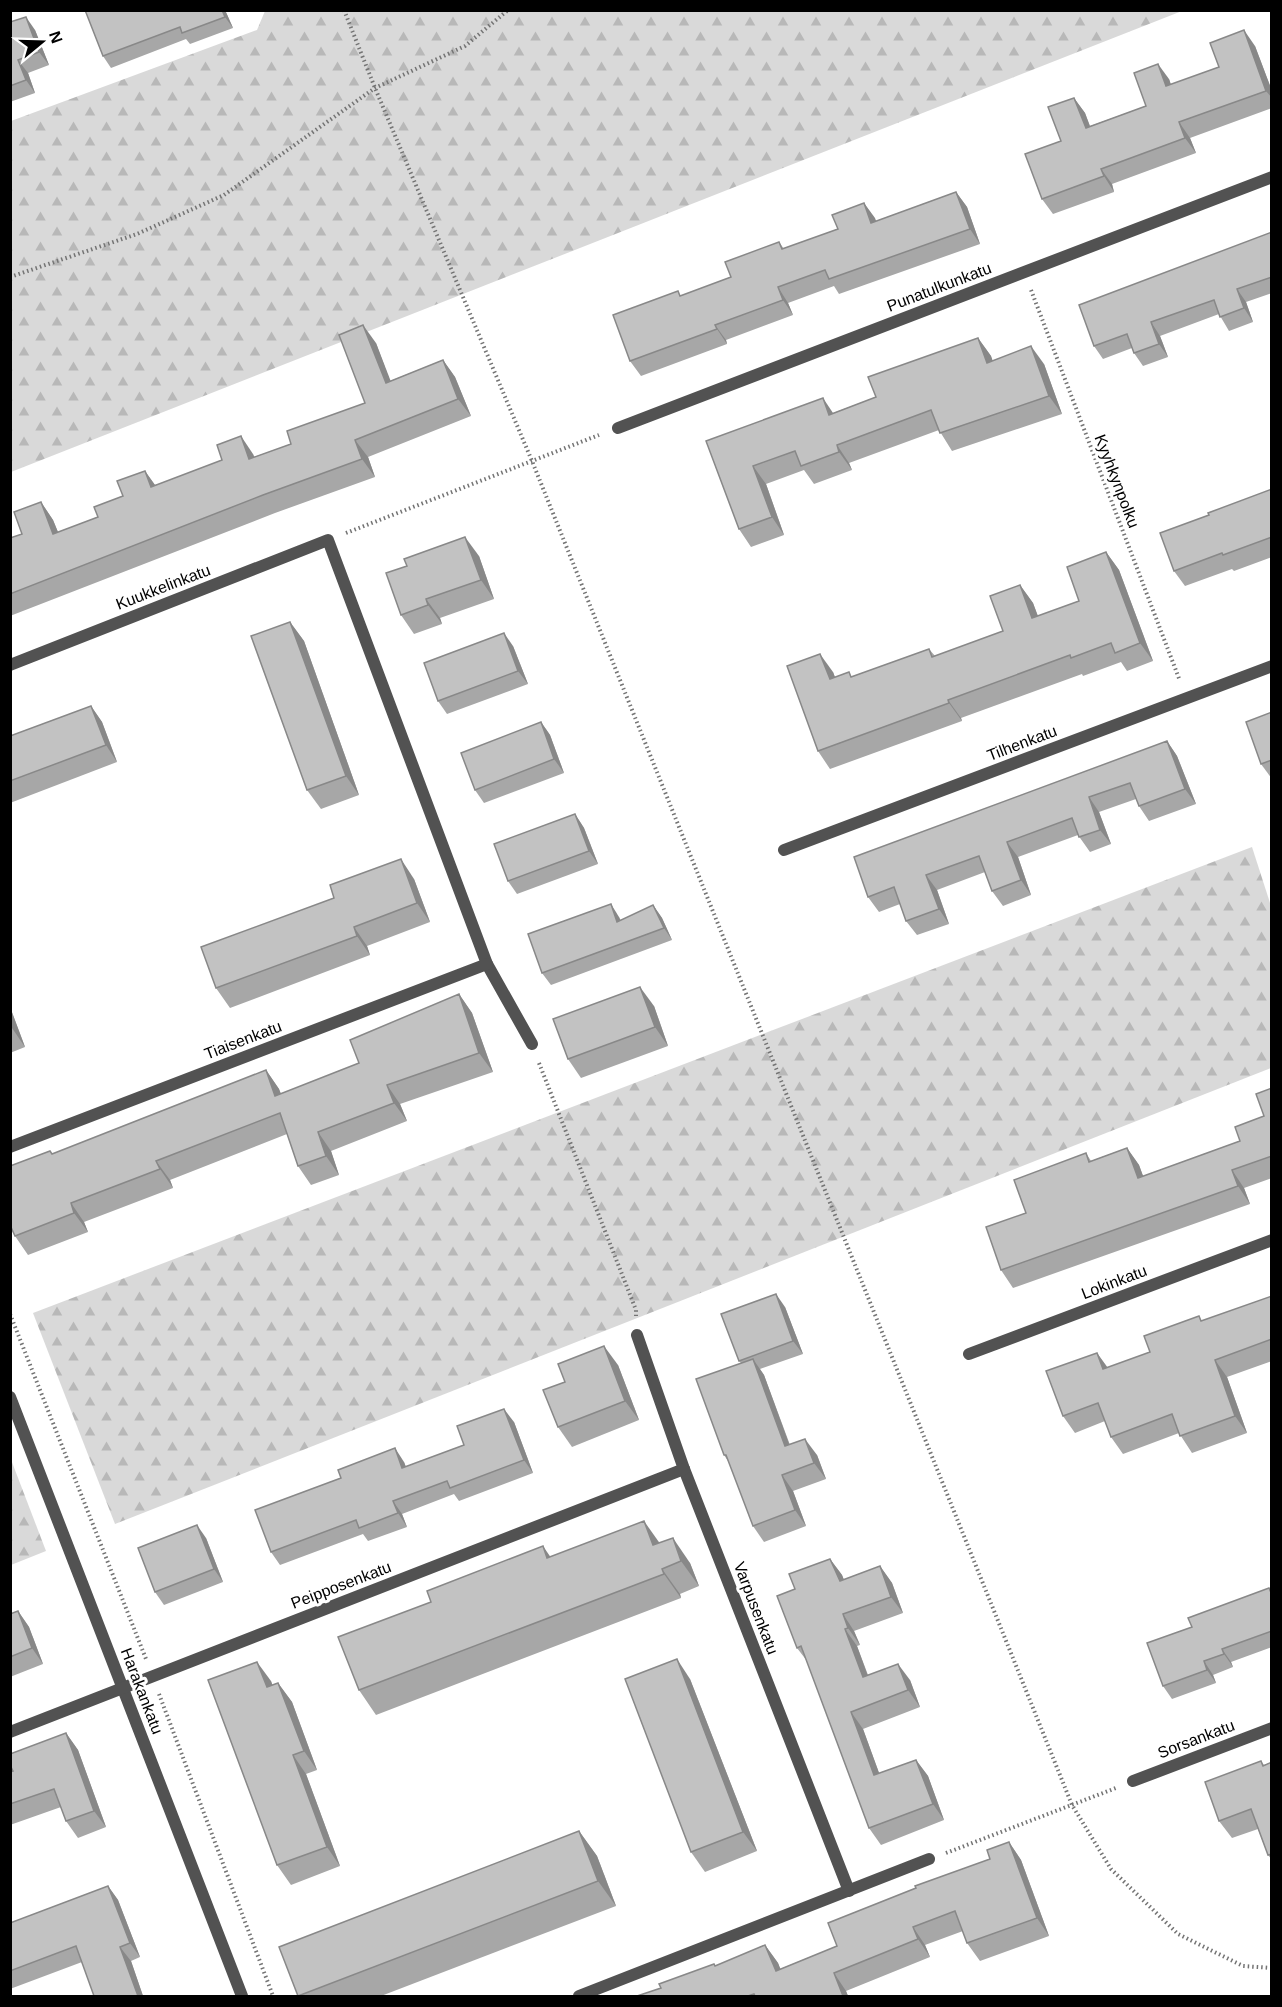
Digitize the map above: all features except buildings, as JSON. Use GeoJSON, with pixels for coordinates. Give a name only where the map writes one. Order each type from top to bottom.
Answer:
{"type":"FeatureCollection","features":[{"type":"Feature","properties":{"kind":"street","name":"Punatulkunkatu"},"geometry":{"type":"LineString","coordinates":[[618,428],[1272,177]]}},
{"type":"Feature","properties":{"kind":"street","name":"Kuukkelinkatu"},"geometry":{"type":"LineString","coordinates":[[10,665],[328,540]]}},
{"type":"Feature","properties":{"kind":"street"},"geometry":{"type":"LineString","coordinates":[[328,540],[487,964],[532,1044]]}},
{"type":"Feature","properties":{"kind":"street","name":"Tilhenkatu"},"geometry":{"type":"LineString","coordinates":[[784,850],[1272,666]]}},
{"type":"Feature","properties":{"kind":"street","name":"Tiaisenkatu"},"geometry":{"type":"LineString","coordinates":[[10,1147],[487,964]]}},
{"type":"Feature","properties":{"kind":"street","name":"Lokinkatu"},"geometry":{"type":"LineString","coordinates":[[969,1354],[1272,1239]]}},
{"type":"Feature","properties":{"kind":"street","name":"Varpusenkatu"},"geometry":{"type":"LineString","coordinates":[[637,1335],[684,1469],[849,1891]]}},
{"type":"Feature","properties":{"kind":"street","name":"Harakankatu"},"geometry":{"type":"LineString","coordinates":[[10,1398],[242,1996]]}},
{"type":"Feature","properties":{"kind":"street","name":"Peipposenkatu"},"geometry":{"type":"LineString","coordinates":[[10,1732],[684,1469]]}},
{"type":"Feature","properties":{"kind":"street","name":"Sorsankatu"},"geometry":{"type":"LineString","coordinates":[[1133,1781],[1272,1728]]}},
{"type":"Feature","properties":{"kind":"street"},"geometry":{"type":"LineString","coordinates":[[579,1996],[928,1859]]}},
{"type":"Feature","properties":{"kind":"path"},"geometry":{"type":"LineString","coordinates":[[344,10],[532,461],[1072,1805],[1111,1869],[1178,1934],[1243,1966],[1272,1968]]}},
{"type":"Feature","properties":{"kind":"path"},"geometry":{"type":"LineString","coordinates":[[10,277],[137,234],[224,195],[375,88],[465,46],[508,10]]}},
{"type":"Feature","properties":{"kind":"path","name":"Kyyhkynpolku"},"geometry":{"type":"LineString","coordinates":[[1025,272],[1186,698]]}},
{"type":"Feature","properties":{"kind":"path"},"geometry":{"type":"LineString","coordinates":[[328,540],[618,428]]}},
{"type":"Feature","properties":{"kind":"path"},"geometry":{"type":"LineString","coordinates":[[532,1044],[636,1310],[637,1335]]}},
{"type":"Feature","properties":{"kind":"path"},"geometry":{"type":"LineString","coordinates":[[10,1314],[153,1677],[273,1996]]}},
{"type":"Feature","properties":{"kind":"path"},"geometry":{"type":"LineString","coordinates":[[928,1859],[1133,1781]]}},
{"type":"Feature","properties":{"kind":"green space"},"geometry":{"type":"Polygon","coordinates":[[[265,11],[1182,11],[11,472],[11,121],[257,30],[265,11]]]}},
{"type":"Feature","properties":{"kind":"green space"},"geometry":{"type":"Polygon","coordinates":[[[1252,847],[1271,906],[1271,1068],[115,1524],[33,1313],[1252,847]]]}},
{"type":"Feature","properties":{"kind":"green space"},"geometry":{"type":"Polygon","coordinates":[[[10,1457],[46,1551],[11,1565],[10,1565],[10,1457]]]}}]}
